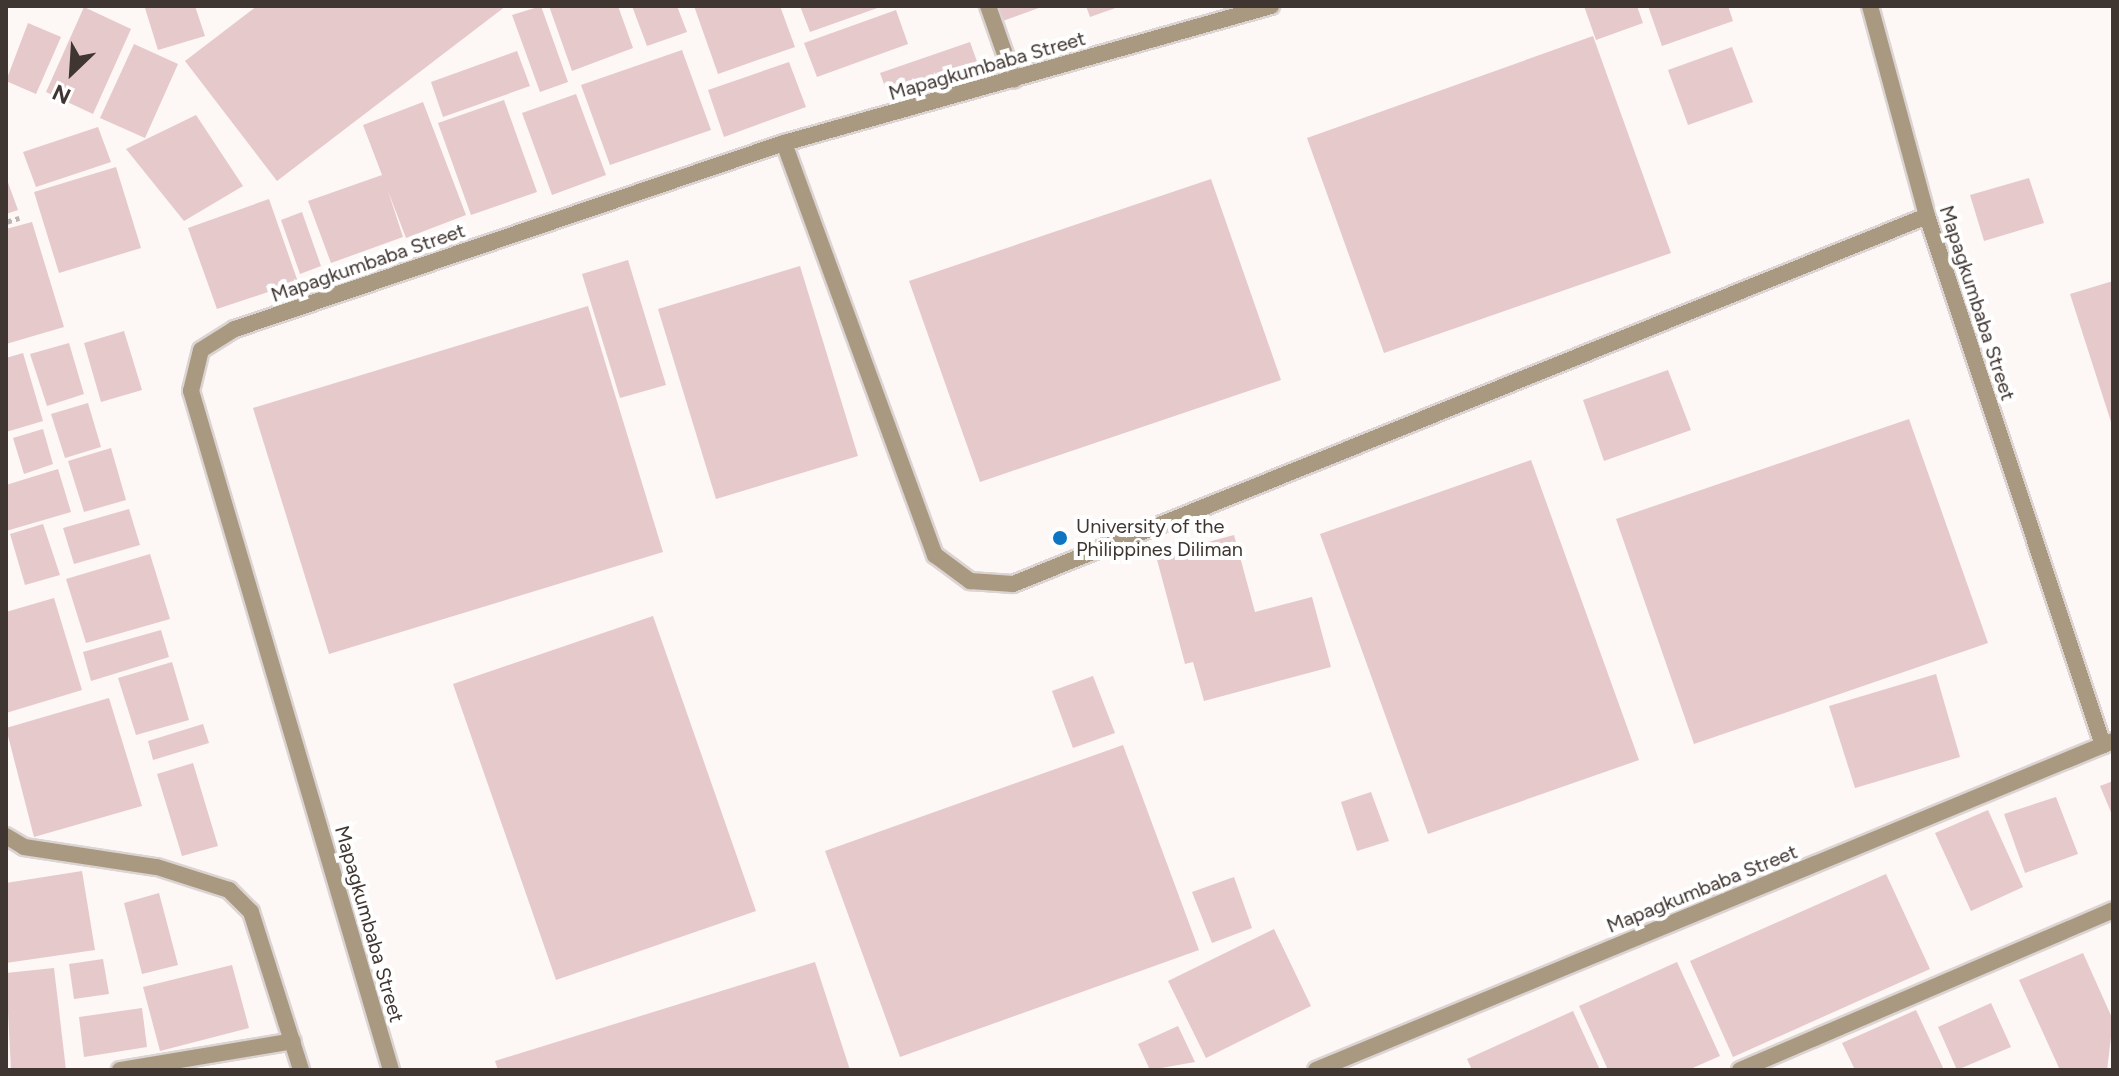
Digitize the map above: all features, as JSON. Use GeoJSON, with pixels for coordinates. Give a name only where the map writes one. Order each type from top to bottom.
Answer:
{"type":"FeatureCollection","features":[{"type":"Feature","properties":{"kind":"street"},"geometry":{"type":"LineString","coordinates":[[988,6],[1014,80]]}},
{"type":"Feature","properties":{"kind":"street","name":"Mapagkumbaba Street"},"geometry":{"type":"LineString","coordinates":[[391,1070],[191,391],[201,350],[235,329],[784,143],[1271,6]]}},
{"type":"Feature","properties":{"kind":"street","name":"Mapagkumbaba Street"},"geometry":{"type":"LineString","coordinates":[[1316,1070],[2108,743],[1927,216],[1870,6]]}},
{"type":"Feature","properties":{"kind":"street"},"geometry":{"type":"LineString","coordinates":[[784,143],[935,555],[970,581],[1013,584],[1927,216]]}},
{"type":"Feature","properties":{"kind":"street"},"geometry":{"type":"LineString","coordinates":[[6,836],[24,847],[157,867],[229,890],[251,912],[301,1070]]}},
{"type":"Feature","properties":{"kind":"street"},"geometry":{"type":"LineString","coordinates":[[1740,1070],[2113,910]]}},
{"type":"Feature","properties":{"kind":"street"},"geometry":{"type":"LineString","coordinates":[[120,1070],[293,1041]]}},
{"type":"Feature","properties":{"kind":"path"},"geometry":{"type":"LineString","coordinates":[[6,222],[19,218]]}},
{"type":"Feature","properties":{"kind":"building"},"geometry":{"type":"Polygon","coordinates":[[[195,6],[205,36],[158,50],[145,8],[195,6]]]}},
{"type":"Feature","properties":{"kind":"building"},"geometry":{"type":"Polygon","coordinates":[[[257,6],[506,6],[277,181],[185,61],[257,6]]]}},
{"type":"Feature","properties":{"kind":"building"},"geometry":{"type":"Polygon","coordinates":[[[541,6],[568,82],[540,92],[512,15],[541,6]]]}},
{"type":"Feature","properties":{"kind":"building"},"geometry":{"type":"Polygon","coordinates":[[[549,6],[618,6],[633,48],[572,71],[549,6]]]}},
{"type":"Feature","properties":{"kind":"building"},"geometry":{"type":"Polygon","coordinates":[[[632,6],[677,6],[687,32],[647,46],[632,6]]]}},
{"type":"Feature","properties":{"kind":"building"},"geometry":{"type":"Polygon","coordinates":[[[694,6],[780,6],[795,47],[718,74],[694,6]]]}},
{"type":"Feature","properties":{"kind":"building"},"geometry":{"type":"Polygon","coordinates":[[[800,6],[883,6],[810,32],[800,6]]]}},
{"type":"Feature","properties":{"kind":"building"},"geometry":{"type":"Polygon","coordinates":[[[995,6],[1044,6],[1000,22],[995,6]]]}},
{"type":"Feature","properties":{"kind":"building"},"geometry":{"type":"Polygon","coordinates":[[[1086,6],[1121,6],[1090,17],[1086,6]]]}},
{"type":"Feature","properties":{"kind":"building"},"geometry":{"type":"Polygon","coordinates":[[[1584,6],[1637,6],[1643,23],[1596,40],[1584,6]]]}},
{"type":"Feature","properties":{"kind":"building"},"geometry":{"type":"Polygon","coordinates":[[[1648,6],[1728,6],[1733,21],[1662,46],[1648,6]]]}},
{"type":"Feature","properties":{"kind":"building"},"geometry":{"type":"Polygon","coordinates":[[[84,7],[131,29],[93,114],[46,92],[84,7]]]}},
{"type":"Feature","properties":{"kind":"building"},"geometry":{"type":"Polygon","coordinates":[[[896,10],[908,44],[817,77],[804,43],[896,10]]]}},
{"type":"Feature","properties":{"kind":"building"},"geometry":{"type":"Polygon","coordinates":[[[28,23],[61,37],[36,94],[6,81],[28,23]]]}},
{"type":"Feature","properties":{"kind":"building"},"geometry":{"type":"Polygon","coordinates":[[[1593,36],[1671,253],[1384,353],[1307,138],[1593,36]]]}},
{"type":"Feature","properties":{"kind":"building"},"geometry":{"type":"Polygon","coordinates":[[[970,42],[980,70],[890,101],[880,73],[970,42]]]}},
{"type":"Feature","properties":{"kind":"building"},"geometry":{"type":"Polygon","coordinates":[[[134,44],[178,64],[145,138],[100,118],[134,44]]]}},
{"type":"Feature","properties":{"kind":"building"},"geometry":{"type":"Polygon","coordinates":[[[1732,47],[1753,102],[1688,125],[1668,70],[1732,47]]]}},
{"type":"Feature","properties":{"kind":"building"},"geometry":{"type":"Polygon","coordinates":[[[682,50],[711,130],[610,165],[581,85],[682,50]]]}},
{"type":"Feature","properties":{"kind":"building"},"geometry":{"type":"Polygon","coordinates":[[[517,51],[530,86],[443,117],[431,82],[517,51]]]}},
{"type":"Feature","properties":{"kind":"building"},"geometry":{"type":"Polygon","coordinates":[[[789,62],[806,107],[724,137],[708,90],[789,62]]]}},
{"type":"Feature","properties":{"kind":"building"},"geometry":{"type":"Polygon","coordinates":[[[576,94],[606,175],[552,195],[522,113],[576,94]]]}},
{"type":"Feature","properties":{"kind":"building"},"geometry":{"type":"Polygon","coordinates":[[[504,100],[537,192],[471,215],[438,123],[504,100]]]}},
{"type":"Feature","properties":{"kind":"building"},"geometry":{"type":"Polygon","coordinates":[[[423,102],[466,215],[406,238],[388,191],[403,237],[331,263],[308,201],[382,175],[363,125],[423,102]]]}},
{"type":"Feature","properties":{"kind":"building"},"geometry":{"type":"Polygon","coordinates":[[[196,115],[243,186],[184,221],[126,149],[196,115]]]}},
{"type":"Feature","properties":{"kind":"building"},"geometry":{"type":"Polygon","coordinates":[[[98,127],[111,162],[36,187],[23,152],[98,127]]]}},
{"type":"Feature","properties":{"kind":"building"},"geometry":{"type":"Polygon","coordinates":[[[116,167],[141,248],[59,273],[34,192],[116,167]]]}},
{"type":"Feature","properties":{"kind":"building"},"geometry":{"type":"Polygon","coordinates":[[[6,177],[18,210],[6,214],[6,177]]]}},
{"type":"Feature","properties":{"kind":"building"},"geometry":{"type":"Polygon","coordinates":[[[2029,178],[2044,223],[1984,241],[1970,195],[2029,178]]]}},
{"type":"Feature","properties":{"kind":"building"},"geometry":{"type":"Polygon","coordinates":[[[1211,179],[1281,380],[980,482],[909,281],[1211,179]]]}},
{"type":"Feature","properties":{"kind":"building"},"geometry":{"type":"Polygon","coordinates":[[[269,199],[298,282],[217,309],[188,228],[269,199]]]}},
{"type":"Feature","properties":{"kind":"building"},"geometry":{"type":"Polygon","coordinates":[[[302,212],[321,266],[300,274],[281,220],[302,212]]]}},
{"type":"Feature","properties":{"kind":"building"},"geometry":{"type":"Polygon","coordinates":[[[32,222],[64,327],[6,344],[6,229],[32,222]]]}},
{"type":"Feature","properties":{"kind":"building"},"geometry":{"type":"Polygon","coordinates":[[[628,260],[666,385],[620,398],[582,274],[628,260]]]}},
{"type":"Feature","properties":{"kind":"building"},"geometry":{"type":"Polygon","coordinates":[[[800,266],[858,456],[716,499],[658,309],[800,266]]]}},
{"type":"Feature","properties":{"kind":"building"},"geometry":{"type":"Polygon","coordinates":[[[2113,281],[2113,425],[2112,425],[2070,294],[2113,281]]]}},
{"type":"Feature","properties":{"kind":"building"},"geometry":{"type":"Polygon","coordinates":[[[588,306],[663,552],[329,654],[253,408],[588,306]]]}},
{"type":"Feature","properties":{"kind":"building"},"geometry":{"type":"Polygon","coordinates":[[[124,331],[142,390],[101,402],[84,343],[124,331]]]}},
{"type":"Feature","properties":{"kind":"building"},"geometry":{"type":"Polygon","coordinates":[[[69,343],[84,394],[47,406],[30,354],[69,343]]]}},
{"type":"Feature","properties":{"kind":"building"},"geometry":{"type":"Polygon","coordinates":[[[23,353],[43,421],[6,432],[6,358],[23,353]]]}},
{"type":"Feature","properties":{"kind":"building"},"geometry":{"type":"Polygon","coordinates":[[[1668,370],[1691,430],[1604,461],[1583,400],[1668,370]]]}},
{"type":"Feature","properties":{"kind":"building"},"geometry":{"type":"Polygon","coordinates":[[[88,403],[101,447],[65,458],[51,414],[88,403]]]}},
{"type":"Feature","properties":{"kind":"building"},"geometry":{"type":"Polygon","coordinates":[[[1909,419],[1988,643],[1694,744],[1616,519],[1909,419]]]}},
{"type":"Feature","properties":{"kind":"building"},"geometry":{"type":"Polygon","coordinates":[[[43,429],[53,464],[24,474],[13,438],[43,429]]]}},
{"type":"Feature","properties":{"kind":"building"},"geometry":{"type":"Polygon","coordinates":[[[111,448],[126,500],[84,512],[68,461],[111,448]]]}},
{"type":"Feature","properties":{"kind":"building"},"geometry":{"type":"Polygon","coordinates":[[[1531,460],[1639,760],[1428,834],[1320,534],[1531,460]]]}},
{"type":"Feature","properties":{"kind":"building"},"geometry":{"type":"Polygon","coordinates":[[[58,469],[71,512],[6,531],[6,485],[58,469]]]}},
{"type":"Feature","properties":{"kind":"building"},"geometry":{"type":"Polygon","coordinates":[[[129,509],[140,545],[74,564],[63,528],[129,509]]]}},
{"type":"Feature","properties":{"kind":"building"},"geometry":{"type":"Polygon","coordinates":[[[43,524],[60,575],[25,585],[10,534],[43,524]]]}},
{"type":"Feature","properties":{"kind":"building"},"geometry":{"type":"Polygon","coordinates":[[[1234,535],[1255,612],[1312,597],[1331,667],[1204,701],[1193,662],[1185,664],[1156,556],[1234,535]]]}},
{"type":"Feature","properties":{"kind":"building"},"geometry":{"type":"Polygon","coordinates":[[[150,554],[170,619],[86,643],[66,579],[150,554]]]}},
{"type":"Feature","properties":{"kind":"building"},"geometry":{"type":"Polygon","coordinates":[[[54,598],[82,690],[6,713],[6,612],[54,598]]]}},
{"type":"Feature","properties":{"kind":"building"},"geometry":{"type":"Polygon","coordinates":[[[653,616],[756,911],[556,980],[453,684],[653,616]]]}},
{"type":"Feature","properties":{"kind":"building"},"geometry":{"type":"Polygon","coordinates":[[[161,630],[169,657],[91,681],[83,652],[161,630]]]}},
{"type":"Feature","properties":{"kind":"building"},"geometry":{"type":"Polygon","coordinates":[[[172,662],[189,720],[136,735],[118,678],[172,662]]]}},
{"type":"Feature","properties":{"kind":"building"},"geometry":{"type":"Polygon","coordinates":[[[1936,674],[1960,757],[1855,788],[1829,706],[1936,674]]]}},
{"type":"Feature","properties":{"kind":"building"},"geometry":{"type":"Polygon","coordinates":[[[1093,676],[1115,733],[1073,748],[1052,691],[1093,676]]]}},
{"type":"Feature","properties":{"kind":"building"},"geometry":{"type":"Polygon","coordinates":[[[109,698],[142,806],[34,837],[6,728],[109,698]]]}},
{"type":"Feature","properties":{"kind":"building"},"geometry":{"type":"Polygon","coordinates":[[[203,724],[209,743],[153,760],[148,741],[203,724]]]}},
{"type":"Feature","properties":{"kind":"building"},"geometry":{"type":"Polygon","coordinates":[[[1123,745],[1199,950],[900,1057],[825,851],[1123,745]]]}},
{"type":"Feature","properties":{"kind":"building"},"geometry":{"type":"Polygon","coordinates":[[[193,763],[218,846],[182,856],[157,774],[193,763]]]}},
{"type":"Feature","properties":{"kind":"building"},"geometry":{"type":"Polygon","coordinates":[[[2113,781],[2113,817],[2100,786],[2113,781]]]}},
{"type":"Feature","properties":{"kind":"building"},"geometry":{"type":"Polygon","coordinates":[[[1371,792],[1389,841],[1357,851],[1341,802],[1371,792]]]}},
{"type":"Feature","properties":{"kind":"building"},"geometry":{"type":"Polygon","coordinates":[[[2056,797],[2078,854],[2025,873],[2004,814],[2056,797]]]}},
{"type":"Feature","properties":{"kind":"building"},"geometry":{"type":"Polygon","coordinates":[[[1988,810],[2023,887],[1971,911],[1935,833],[1988,810]]]}},
{"type":"Feature","properties":{"kind":"building"},"geometry":{"type":"Polygon","coordinates":[[[82,871],[95,950],[6,963],[6,883],[82,871]]]}},
{"type":"Feature","properties":{"kind":"building"},"geometry":{"type":"Polygon","coordinates":[[[1886,874],[1930,969],[1733,1057],[1690,961],[1886,874]]]}},
{"type":"Feature","properties":{"kind":"building"},"geometry":{"type":"Polygon","coordinates":[[[1234,877],[1252,928],[1212,943],[1192,892],[1234,877]]]}},
{"type":"Feature","properties":{"kind":"building"},"geometry":{"type":"Polygon","coordinates":[[[159,893],[178,965],[142,974],[124,903],[159,893]]]}},
{"type":"Feature","properties":{"kind":"building"},"geometry":{"type":"Polygon","coordinates":[[[1274,929],[1311,1006],[1206,1058],[1168,981],[1274,929]]]}},
{"type":"Feature","properties":{"kind":"building"},"geometry":{"type":"Polygon","coordinates":[[[2083,953],[2113,1020],[2107,1070],[2060,1070],[2019,980],[2083,953]]]}},
{"type":"Feature","properties":{"kind":"building"},"geometry":{"type":"Polygon","coordinates":[[[103,959],[109,994],[74,999],[69,964],[103,959]]]}},
{"type":"Feature","properties":{"kind":"building"},"geometry":{"type":"Polygon","coordinates":[[[815,962],[850,1070],[498,1070],[495,1061],[815,962]]]}},
{"type":"Feature","properties":{"kind":"building"},"geometry":{"type":"Polygon","coordinates":[[[1677,962],[1720,1056],[1688,1070],[1608,1070],[1579,1006],[1677,962]]]}},
{"type":"Feature","properties":{"kind":"building"},"geometry":{"type":"Polygon","coordinates":[[[232,965],[249,1028],[160,1051],[143,987],[232,965]]]}},
{"type":"Feature","properties":{"kind":"building"},"geometry":{"type":"Polygon","coordinates":[[[54,968],[66,1070],[11,1070],[6,973],[54,968]]]}},
{"type":"Feature","properties":{"kind":"building"},"geometry":{"type":"Polygon","coordinates":[[[1991,1003],[2011,1047],[1957,1070],[1938,1027],[1991,1003]]]}},
{"type":"Feature","properties":{"kind":"building"},"geometry":{"type":"Polygon","coordinates":[[[142,1008],[147,1047],[84,1057],[79,1017],[142,1008]]]}},
{"type":"Feature","properties":{"kind":"building"},"geometry":{"type":"Polygon","coordinates":[[[1916,1010],[1944,1070],[1855,1070],[1842,1043],[1916,1010]]]}},
{"type":"Feature","properties":{"kind":"building"},"geometry":{"type":"Polygon","coordinates":[[[1573,1011],[1600,1070],[1472,1070],[1467,1059],[1573,1011]]]}},
{"type":"Feature","properties":{"kind":"building"},"geometry":{"type":"Polygon","coordinates":[[[1178,1026],[1195,1062],[1150,1070],[1138,1044],[1178,1026]]]}},
{"type":"Feature","properties":{"kind":"place","name":"University of the Philippines Diliman"},"geometry":{"type":"Point","coordinates":[1060,538]}}]}
